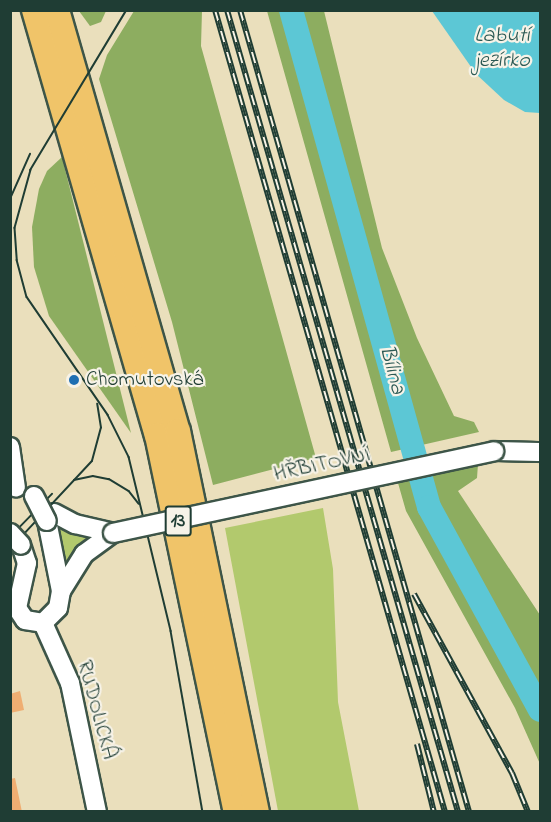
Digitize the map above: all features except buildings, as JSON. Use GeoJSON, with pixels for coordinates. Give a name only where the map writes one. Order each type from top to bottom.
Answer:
{"type":"FeatureCollection","features":[{"type":"Feature","properties":{"kind":"highway","name":"13"},"geometry":{"type":"LineString","coordinates":[[34,10],[157,435],[237,812]]}},
{"type":"Feature","properties":{"kind":"highway","name":"13"},"geometry":{"type":"LineString","coordinates":[[57,10],[98,146],[178,431],[257,812]]}},
{"type":"Feature","properties":{"kind":"highway"},"geometry":{"type":"LineString","coordinates":[[67,10],[98,146]]}},
{"type":"Feature","properties":{"kind":"street"},"geometry":{"type":"LineString","coordinates":[[10,447],[13,489],[44,509],[113,533]]}},
{"type":"Feature","properties":{"kind":"street","name":"HŘBITOVNÍ"},"geometry":{"type":"LineString","coordinates":[[113,533],[494,451],[540,452]]}},
{"type":"Feature","properties":{"kind":"street"},"geometry":{"type":"LineString","coordinates":[[16,539],[26,574],[14,608],[25,620],[43,623],[58,608],[61,591],[44,509]]}},
{"type":"Feature","properties":{"kind":"street"},"geometry":{"type":"LineString","coordinates":[[61,591],[84,554],[113,533]]}},
{"type":"Feature","properties":{"kind":"street","name":"RUDOLICKÁ"},"geometry":{"type":"LineString","coordinates":[[43,623],[70,683],[97,812]]}},
{"type":"Feature","properties":{"kind":"green space"},"geometry":{"type":"Polygon","coordinates":[[[79,11],[106,11],[101,22],[90,26],[79,11]]]}},
{"type":"Feature","properties":{"kind":"green space"},"geometry":{"type":"Polygon","coordinates":[[[134,11],[202,11],[201,46],[316,458],[213,485],[172,322],[99,79],[107,55],[134,11]]]}},
{"type":"Feature","properties":{"kind":"green space"},"geometry":{"type":"Polygon","coordinates":[[[267,11],[324,11],[382,248],[417,338],[454,416],[474,422],[479,432],[391,452],[267,11]]]}},
{"type":"Feature","properties":{"kind":"green space"},"geometry":{"type":"Polygon","coordinates":[[[62,157],[131,433],[49,316],[34,267],[32,227],[39,189],[47,171],[62,157]]]}},
{"type":"Feature","properties":{"kind":"green space"},"geometry":{"type":"Polygon","coordinates":[[[478,464],[477,478],[458,491],[540,615],[540,764],[515,708],[406,511],[398,483],[478,464]]]}},
{"type":"Feature","properties":{"kind":"green space"},"geometry":{"type":"Polygon","coordinates":[[[323,508],[333,569],[338,702],[359,811],[278,811],[225,528],[323,508]]]}},
{"type":"Feature","properties":{"kind":"green space"},"geometry":{"type":"Polygon","coordinates":[[[57,525],[93,537],[66,563],[64,560],[57,525]]]}},
{"type":"Feature","properties":{"kind":"water","name":"Labutí jezírko"},"geometry":{"type":"Polygon","coordinates":[[[432,11],[540,11],[540,113],[525,112],[504,100],[476,74],[432,11]]]}},
{"type":"Feature","properties":{"kind":"waterway","name":"Bílina"},"geometry":{"type":"LineString","coordinates":[[291,10],[429,507],[540,710]]}},
{"type":"Feature","properties":{"kind":"tram line"},"geometry":{"type":"LineString","coordinates":[[127,10],[31,170],[15,228],[17,260],[27,297],[108,415],[129,457],[171,631],[203,812]]}},
{"type":"Feature","properties":{"kind":"tram line"},"geometry":{"type":"LineString","coordinates":[[10,199],[30,154]]}},
{"type":"Feature","properties":{"kind":"tram line"},"geometry":{"type":"LineString","coordinates":[[10,549],[92,461],[101,428],[97,404]]}},
{"type":"Feature","properties":{"kind":"tram line"},"geometry":{"type":"LineString","coordinates":[[74,480],[93,476],[109,479],[129,491],[139,504]]}},
{"type":"Feature","properties":{"kind":"tram line"},"geometry":{"type":"LineString","coordinates":[[10,537],[52,494]]}},
{"type":"Feature","properties":{"kind":"railway"},"geometry":{"type":"LineString","coordinates":[[215,10],[445,812]]}},
{"type":"Feature","properties":{"kind":"railway"},"geometry":{"type":"LineString","coordinates":[[227,10],[458,812]]}},
{"type":"Feature","properties":{"kind":"railway"},"geometry":{"type":"LineString","coordinates":[[240,10],[469,812]]}},
{"type":"Feature","properties":{"kind":"railway"},"geometry":{"type":"LineString","coordinates":[[414,594],[512,773],[528,812]]}},
{"type":"Feature","properties":{"kind":"railway"},"geometry":{"type":"LineString","coordinates":[[417,744],[434,812]]}},
{"type":"Feature","properties":{"kind":"place","name":"Chomutovská"},"geometry":{"type":"Point","coordinates":[74,380]}}]}
